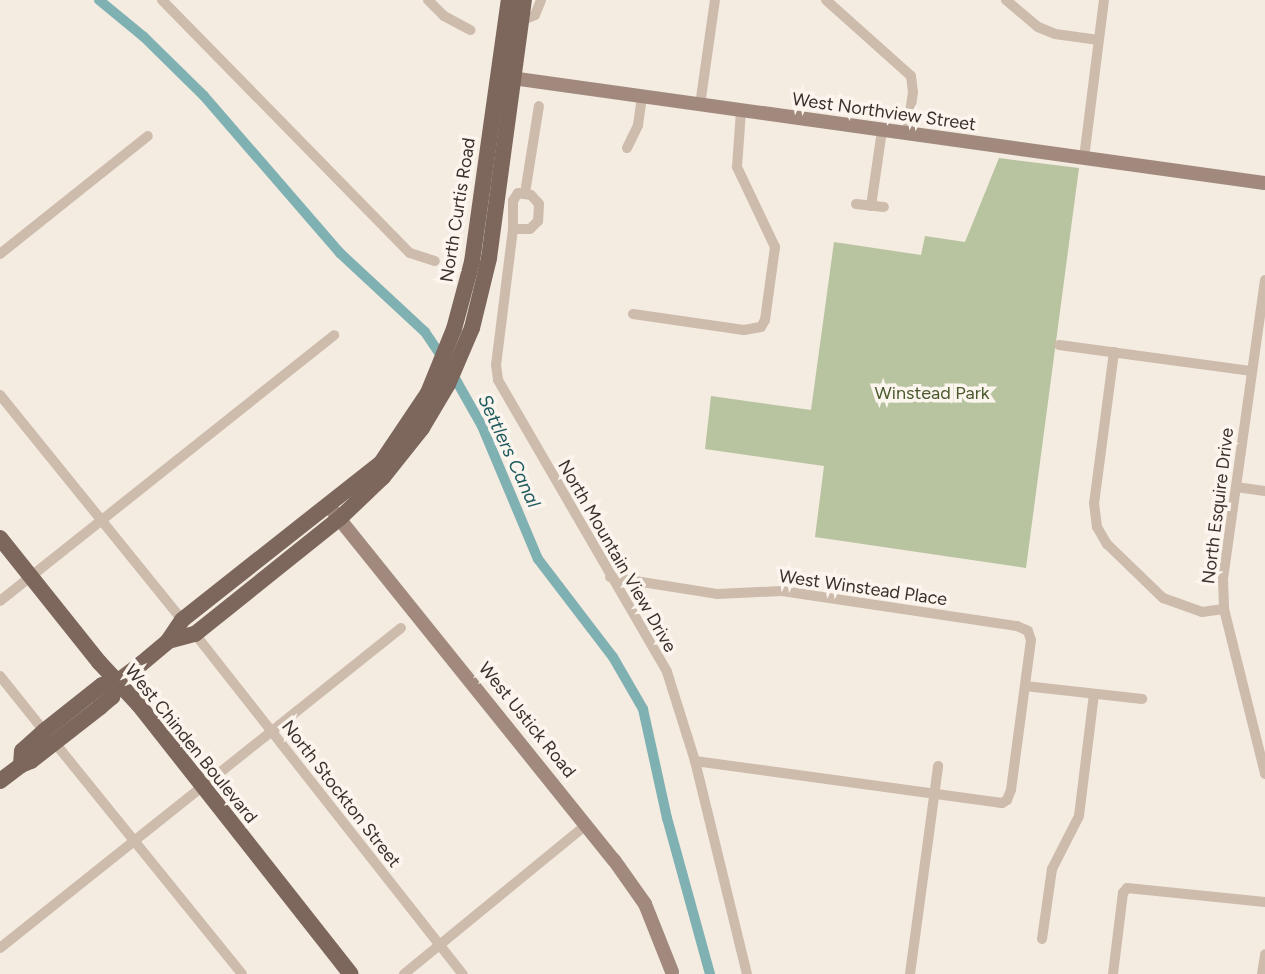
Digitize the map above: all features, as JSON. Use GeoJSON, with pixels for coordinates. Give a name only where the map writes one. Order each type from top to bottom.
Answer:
{"type":"FeatureCollection","features":[{"type":"Feature","properties":{"kind":"main road","name":"North Curtis Road"},"geometry":{"type":"LineString","coordinates":[[506,77],[509,0]]}},
{"type":"Feature","properties":{"kind":"main road","name":"North Curtis Road"},"geometry":{"type":"LineString","coordinates":[[168,642],[195,634],[335,512],[381,463],[434,395],[461,333],[506,77],[524,0]]}},
{"type":"Feature","properties":{"kind":"main road","name":"North Curtis Road"},"geometry":{"type":"LineString","coordinates":[[0,781],[20,765],[22,751],[112,697],[117,682],[168,642],[182,620],[307,519],[335,512]]}},
{"type":"Feature","properties":{"kind":"main road","name":"West Chinden Boulevard"},"geometry":{"type":"LineString","coordinates":[[0,538],[117,682],[139,705],[351,974]]}},
{"type":"Feature","properties":{"kind":"street"},"geometry":{"type":"LineString","coordinates":[[162,0],[410,253],[435,261]]}},
{"type":"Feature","properties":{"kind":"street"},"geometry":{"type":"LineString","coordinates":[[428,0],[444,16],[470,30]]}},
{"type":"Feature","properties":{"kind":"street"},"geometry":{"type":"LineString","coordinates":[[521,21],[535,15],[541,0]]}},
{"type":"Feature","properties":{"kind":"street"},"geometry":{"type":"LineString","coordinates":[[700,105],[715,0]]}},
{"type":"Feature","properties":{"kind":"street"},"geometry":{"type":"LineString","coordinates":[[826,0],[902,64],[911,76],[913,92],[907,134]]}},
{"type":"Feature","properties":{"kind":"street"},"geometry":{"type":"LineString","coordinates":[[1006,0],[1038,27],[1055,34],[1099,40]]}},
{"type":"Feature","properties":{"kind":"street"},"geometry":{"type":"LineString","coordinates":[[1084,158],[1104,0]]}},
{"type":"Feature","properties":{"kind":"street","name":"West Northview Street"},"geometry":{"type":"LineString","coordinates":[[506,77],[1265,183]]}},
{"type":"Feature","properties":{"kind":"street"},"geometry":{"type":"LineString","coordinates":[[627,148],[636,132],[642,96]]}},
{"type":"Feature","properties":{"kind":"street"},"geometry":{"type":"LineString","coordinates":[[525,193],[539,106]]}},
{"type":"Feature","properties":{"kind":"street"},"geometry":{"type":"LineString","coordinates":[[634,314],[744,330],[761,327],[765,320],[775,247],[737,167],[741,111]]}},
{"type":"Feature","properties":{"kind":"street"},"geometry":{"type":"LineString","coordinates":[[871,206],[882,131]]}},
{"type":"Feature","properties":{"kind":"street"},"geometry":{"type":"LineString","coordinates":[[0,254],[148,136]]}},
{"type":"Feature","properties":{"kind":"street"},"geometry":{"type":"LineString","coordinates":[[518,193],[525,193],[540,204],[538,221],[530,229],[513,229],[513,201],[518,193]]}},
{"type":"Feature","properties":{"kind":"street"},"geometry":{"type":"LineString","coordinates":[[856,204],[884,207]]}},
{"type":"Feature","properties":{"kind":"street","name":"North Mountain View Drive"},"geometry":{"type":"LineString","coordinates":[[513,229],[495,365],[500,390],[610,577],[644,629],[667,672],[695,761],[747,974]]}},
{"type":"Feature","properties":{"kind":"street","name":"North Esquire Drive"},"geometry":{"type":"LineString","coordinates":[[1265,281],[1223,578],[1224,609],[1265,774]]}},
{"type":"Feature","properties":{"kind":"street"},"geometry":{"type":"LineString","coordinates":[[0,601],[334,335]]}},
{"type":"Feature","properties":{"kind":"street"},"geometry":{"type":"LineString","coordinates":[[1059,345],[1252,371]]}},
{"type":"Feature","properties":{"kind":"street"},"geometry":{"type":"LineString","coordinates":[[1114,352],[1094,503],[1097,527],[1107,544],[1163,598],[1202,612],[1224,609]]}},
{"type":"Feature","properties":{"kind":"street"},"geometry":{"type":"LineString","coordinates":[[0,395],[182,620]]}},
{"type":"Feature","properties":{"kind":"street"},"geometry":{"type":"LineString","coordinates":[[1236,487],[1265,491]]}},
{"type":"Feature","properties":{"kind":"street","name":"West Ustick Road"},"geometry":{"type":"LineString","coordinates":[[335,512],[586,825],[645,904],[673,973]]}},
{"type":"Feature","properties":{"kind":"street","name":"West Winstead Place"},"geometry":{"type":"LineString","coordinates":[[610,577],[717,594],[782,591],[1017,626],[1028,631],[1031,640],[1025,686]]}},
{"type":"Feature","properties":{"kind":"street"},"geometry":{"type":"LineString","coordinates":[[0,948],[401,628]]}},
{"type":"Feature","properties":{"kind":"street","name":"North Stockton Street"},"geometry":{"type":"LineString","coordinates":[[195,634],[463,974]]}},
{"type":"Feature","properties":{"kind":"street"},"geometry":{"type":"LineString","coordinates":[[0,677],[242,974]]}},
{"type":"Feature","properties":{"kind":"street"},"geometry":{"type":"LineString","coordinates":[[695,761],[998,803],[1007,800],[1025,686],[1142,699]]}},
{"type":"Feature","properties":{"kind":"street"},"geometry":{"type":"LineString","coordinates":[[1042,939],[1052,869],[1079,816],[1094,694]]}},
{"type":"Feature","properties":{"kind":"street"},"geometry":{"type":"LineString","coordinates":[[910,974],[938,766]]}},
{"type":"Feature","properties":{"kind":"street"},"geometry":{"type":"LineString","coordinates":[[404,974],[586,825]]}},
{"type":"Feature","properties":{"kind":"street"},"geometry":{"type":"LineString","coordinates":[[1113,974],[1123,893],[1127,888],[1265,902]]}},
{"type":"Feature","properties":{"kind":"street"},"geometry":{"type":"LineString","coordinates":[[1262,974],[1265,954]]}},
{"type":"Feature","properties":{"kind":"green space","name":"Winstead Park"},"geometry":{"type":"Polygon","coordinates":[[[999,158],[1079,168],[1026,568],[815,537],[824,466],[705,449],[711,396],[811,410],[834,242],[921,255],[925,236],[965,242],[999,158]]]}},
{"type":"Feature","properties":{"kind":"waterway","name":"Settlers Canal"},"geometry":{"type":"LineString","coordinates":[[99,0],[144,37],[204,96],[340,253],[425,332],[444,360]]}},
{"type":"Feature","properties":{"kind":"waterway","name":"Settlers Canal"},"geometry":{"type":"LineString","coordinates":[[452,373],[482,426],[538,559],[613,657],[643,709],[667,818],[710,974]]}}]}
